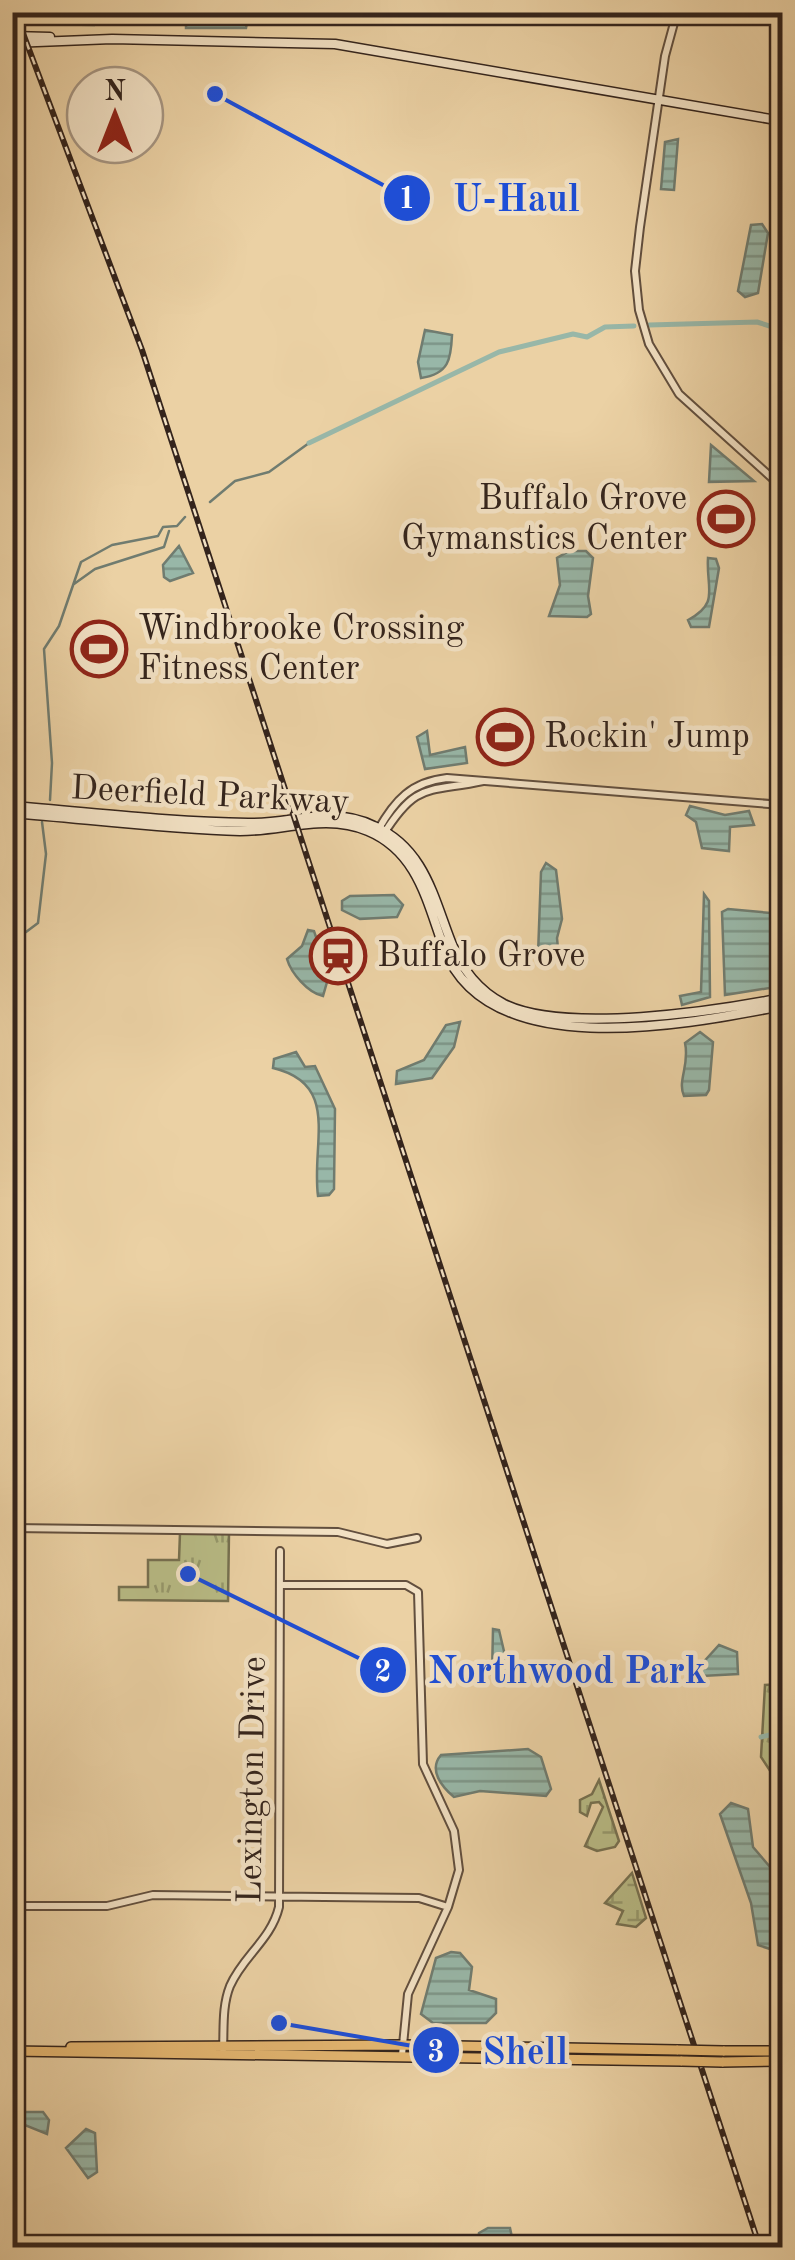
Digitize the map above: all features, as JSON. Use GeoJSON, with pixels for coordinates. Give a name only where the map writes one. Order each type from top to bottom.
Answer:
{"type":"FeatureCollection","features":[{"type":"Feature","properties":{"kind":"main road"},"geometry":{"type":"LineString","coordinates":[[12,40],[335,44],[782,121]]}},
{"type":"Feature","properties":{"kind":"main road","name":"Deerfield Parkway"},"geometry":{"type":"LineString","coordinates":[[12,809],[250,824],[323,814],[380,833],[425,873],[462,966],[484,990],[508,1006],[549,1016],[672,1016],[782,1002]]}},
{"type":"Feature","properties":{"kind":"main road"},"geometry":{"type":"LineString","coordinates":[[12,2049],[678,2050],[782,2061]]}},
{"type":"Feature","properties":{"kind":"main road"},"geometry":{"type":"LineString","coordinates":[[402,2050],[682,2061],[782,2051]]}},
{"type":"Feature","properties":{"kind":"street"},"geometry":{"type":"LineString","coordinates":[[677,12],[636,264],[643,327],[657,361],[679,394],[782,487]]}},
{"type":"Feature","properties":{"kind":"street"},"geometry":{"type":"LineString","coordinates":[[380,833],[397,800],[418,784],[447,778],[782,804]]}},
{"type":"Feature","properties":{"kind":"street"},"geometry":{"type":"LineString","coordinates":[[12,1528],[304,1532],[348,1534],[387,1544],[417,1538]]}},
{"type":"Feature","properties":{"kind":"street","name":"Lexington Drive"},"geometry":{"type":"LineString","coordinates":[[223,2050],[225,2004],[231,1984],[268,1936],[279,1896],[280,1551]]}},
{"type":"Feature","properties":{"kind":"street"},"geometry":{"type":"LineString","coordinates":[[280,1584],[406,1585],[418,1592],[423,1764],[454,1831],[459,1856],[448,1906],[408,1994],[402,2050]]}},
{"type":"Feature","properties":{"kind":"street"},"geometry":{"type":"LineString","coordinates":[[12,1906],[98,1906],[153,1895],[420,1898],[448,1906]]}},
{"type":"Feature","properties":{"kind":"green space"},"geometry":{"type":"Polygon","coordinates":[[[180,1533],[229,1533],[228,1601],[119,1600],[119,1587],[148,1587],[148,1560],[179,1560],[180,1533]]]}},
{"type":"Feature","properties":{"kind":"green space"},"geometry":{"type":"Polygon","coordinates":[[[782,1684],[782,1789],[761,1757],[765,1685],[782,1684]]]}},
{"type":"Feature","properties":{"kind":"green space"},"geometry":{"type":"Polygon","coordinates":[[[599,1780],[619,1841],[615,1847],[597,1851],[585,1846],[603,1807],[599,1802],[591,1803],[587,1816],[580,1812],[580,1800],[592,1794],[599,1780]]]}},
{"type":"Feature","properties":{"kind":"green space"},"geometry":{"type":"Polygon","coordinates":[[[632,1873],[646,1918],[636,1927],[617,1924],[623,1911],[605,1903],[632,1873]]]}},
{"type":"Feature","properties":{"kind":"shaded area"},"geometry":{"type":"Polygon","coordinates":[[[98,12],[94,25],[36,24],[28,16],[98,12]]]}},
{"type":"Feature","properties":{"kind":"shaded area"},"geometry":{"type":"Polygon","coordinates":[[[186,13],[249,13],[246,28],[186,28],[186,13]]]}},
{"type":"Feature","properties":{"kind":"shaded area"},"geometry":{"type":"Polygon","coordinates":[[[678,139],[674,190],[661,189],[665,142],[678,139]]]}},
{"type":"Feature","properties":{"kind":"shaded area"},"geometry":{"type":"Polygon","coordinates":[[[762,224],[768,233],[758,293],[745,297],[738,291],[751,225],[762,224]]]}},
{"type":"Feature","properties":{"kind":"shaded area"},"geometry":{"type":"Polygon","coordinates":[[[425,330],[452,335],[452,344],[443,369],[421,378],[418,362],[425,330]]]}},
{"type":"Feature","properties":{"kind":"shaded area"},"geometry":{"type":"Polygon","coordinates":[[[711,445],[754,481],[709,482],[711,445]]]}},
{"type":"Feature","properties":{"kind":"shaded area"},"geometry":{"type":"Polygon","coordinates":[[[179,546],[193,573],[170,581],[164,577],[163,565],[179,546]]]}},
{"type":"Feature","properties":{"kind":"shaded area"},"geometry":{"type":"Polygon","coordinates":[[[569,551],[586,551],[593,558],[588,596],[591,614],[587,617],[549,616],[560,585],[557,558],[569,551]]]}},
{"type":"Feature","properties":{"kind":"shaded area"},"geometry":{"type":"Polygon","coordinates":[[[708,558],[716,559],[719,568],[709,627],[691,627],[688,620],[708,601],[708,558]]]}},
{"type":"Feature","properties":{"kind":"shaded area"},"geometry":{"type":"Polygon","coordinates":[[[427,731],[430,755],[465,747],[467,763],[425,769],[417,737],[427,731]]]}},
{"type":"Feature","properties":{"kind":"shaded area"},"geometry":{"type":"Polygon","coordinates":[[[690,806],[725,815],[749,811],[754,825],[730,827],[729,851],[702,848],[696,822],[686,815],[690,806]]]}},
{"type":"Feature","properties":{"kind":"shaded area"},"geometry":{"type":"Polygon","coordinates":[[[546,863],[556,870],[562,919],[557,938],[559,959],[553,962],[538,955],[541,872],[546,863]]]}},
{"type":"Feature","properties":{"kind":"shaded area"},"geometry":{"type":"Polygon","coordinates":[[[704,894],[709,901],[710,997],[682,1005],[680,996],[701,992],[704,894]]]}},
{"type":"Feature","properties":{"kind":"shaded area"},"geometry":{"type":"Polygon","coordinates":[[[394,895],[403,905],[397,917],[360,919],[342,910],[342,901],[350,896],[394,895]]]}},
{"type":"Feature","properties":{"kind":"shaded area"},"geometry":{"type":"Polygon","coordinates":[[[728,909],[782,914],[782,986],[725,995],[722,912],[728,909]]]}},
{"type":"Feature","properties":{"kind":"shaded area"},"geometry":{"type":"Polygon","coordinates":[[[308,930],[314,931],[329,975],[323,996],[301,982],[287,959],[302,946],[308,930]]]}},
{"type":"Feature","properties":{"kind":"shaded area"},"geometry":{"type":"Polygon","coordinates":[[[460,1022],[454,1047],[432,1078],[396,1084],[397,1071],[424,1060],[446,1025],[460,1022]]]}},
{"type":"Feature","properties":{"kind":"shaded area"},"geometry":{"type":"Polygon","coordinates":[[[700,1032],[713,1042],[709,1090],[706,1095],[684,1096],[685,1043],[700,1032]]]}},
{"type":"Feature","properties":{"kind":"shaded area"},"geometry":{"type":"Polygon","coordinates":[[[296,1052],[305,1067],[315,1066],[335,1109],[334,1189],[329,1195],[318,1196],[315,1102],[308,1087],[273,1068],[274,1059],[296,1052]]]}},
{"type":"Feature","properties":{"kind":"shaded area"},"geometry":{"type":"Polygon","coordinates":[[[493,1629],[499,1630],[511,1681],[492,1675],[493,1629]]]}},
{"type":"Feature","properties":{"kind":"shaded area"},"geometry":{"type":"Polygon","coordinates":[[[719,1645],[737,1652],[738,1674],[702,1676],[699,1667],[719,1645]]]}},
{"type":"Feature","properties":{"kind":"shaded area"},"geometry":{"type":"Polygon","coordinates":[[[528,1749],[541,1757],[551,1789],[546,1796],[480,1791],[454,1797],[436,1772],[441,1755],[528,1749]]]}},
{"type":"Feature","properties":{"kind":"shaded area"},"geometry":{"type":"Polygon","coordinates":[[[731,1803],[748,1809],[753,1847],[782,1881],[782,1953],[758,1945],[751,1903],[720,1814],[731,1803]]]}},
{"type":"Feature","properties":{"kind":"shaded area"},"geometry":{"type":"Polygon","coordinates":[[[460,1953],[472,1967],[469,1990],[496,1999],[496,2013],[486,2023],[433,2023],[421,2014],[436,1958],[460,1953]]]}},
{"type":"Feature","properties":{"kind":"shaded area"},"geometry":{"type":"Polygon","coordinates":[[[12,2112],[43,2112],[49,2120],[47,2134],[25,2125],[13,2130],[12,2112]]]}},
{"type":"Feature","properties":{"kind":"shaded area"},"geometry":{"type":"Polygon","coordinates":[[[86,2129],[95,2133],[97,2172],[88,2178],[66,2148],[86,2129]]]}},
{"type":"Feature","properties":{"kind":"shaded area"},"geometry":{"type":"Polygon","coordinates":[[[488,2228],[510,2228],[514,2247],[477,2247],[479,2233],[488,2228]]]}},
{"type":"Feature","properties":{"kind":"waterway"},"geometry":{"type":"LineString","coordinates":[[649,325],[757,322],[782,330]]}},
{"type":"Feature","properties":{"kind":"waterway"},"geometry":{"type":"LineString","coordinates":[[309,443],[499,352],[573,334],[587,337],[605,327],[634,326]]}},
{"type":"Feature","properties":{"kind":"waterway"},"geometry":{"type":"LineString","coordinates":[[210,502],[235,481],[269,472],[309,443]]}},
{"type":"Feature","properties":{"kind":"waterway"},"geometry":{"type":"LineString","coordinates":[[50,800],[52,763],[44,649],[59,626],[81,562],[112,545],[158,536],[163,527],[177,526],[185,517]]}},
{"type":"Feature","properties":{"kind":"waterway"},"geometry":{"type":"LineString","coordinates":[[74,584],[95,569],[164,547],[169,531]]}},
{"type":"Feature","properties":{"kind":"waterway"},"geometry":{"type":"LineString","coordinates":[[12,934],[26,932],[38,923],[46,854],[42,822]]}},
{"type":"Feature","properties":{"kind":"waterway"},"geometry":{"type":"LineString","coordinates":[[761,1737],[782,1732]]}},
{"type":"Feature","properties":{"kind":"railway"},"geometry":{"type":"LineString","coordinates":[[15,12],[142,350],[760,2248]]}},
{"type":"Feature","properties":{"kind":"place","name":"U-Haul"},"geometry":{"type":"Point","coordinates":[215,94]}},
{"type":"Feature","properties":{"kind":"place","name":"Buffalo Grove Gymanstics Center"},"geometry":{"type":"Point","coordinates":[726,519]}},
{"type":"Feature","properties":{"kind":"place","name":"Windbrooke Crossing Fitness Center"},"geometry":{"type":"Point","coordinates":[99,649]}},
{"type":"Feature","properties":{"kind":"place","name":"Rockin' Jump"},"geometry":{"type":"Point","coordinates":[505,737]}},
{"type":"Feature","properties":{"kind":"place","name":"Buffalo Grove"},"geometry":{"type":"Point","coordinates":[338,956]}},
{"type":"Feature","properties":{"kind":"place","name":"Northwood Park"},"geometry":{"type":"Point","coordinates":[188,1574]}},
{"type":"Feature","properties":{"kind":"place","name":"Shell"},"geometry":{"type":"Point","coordinates":[279,2023]}}]}
